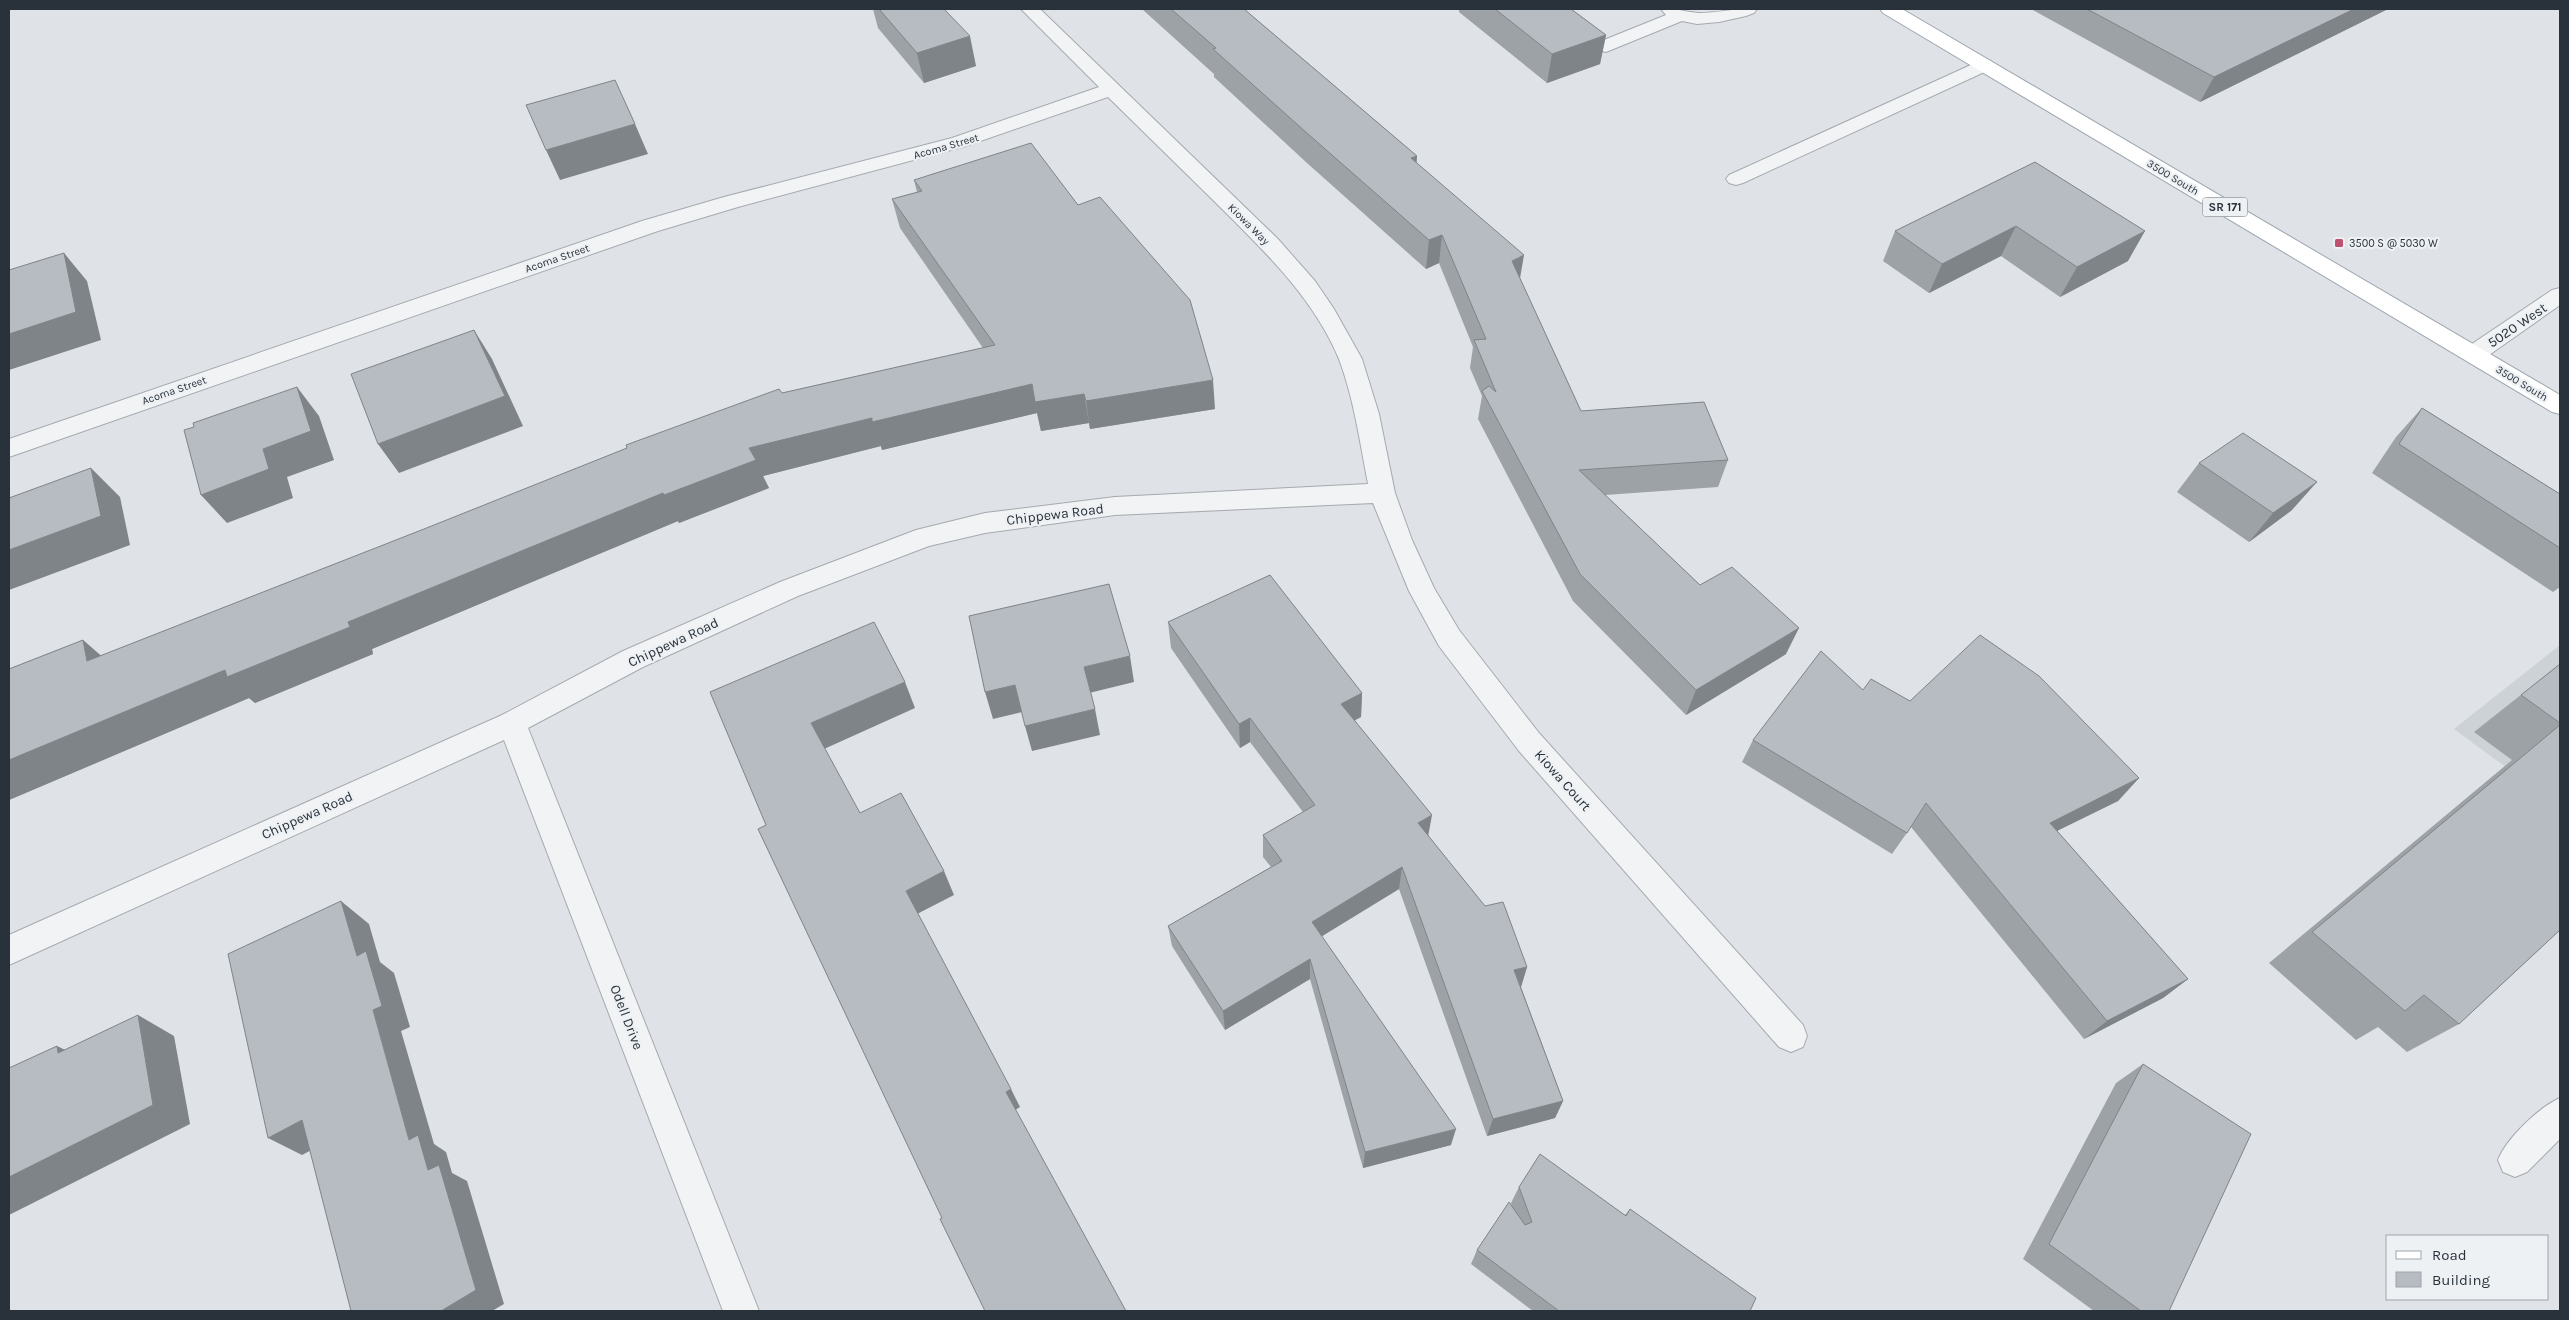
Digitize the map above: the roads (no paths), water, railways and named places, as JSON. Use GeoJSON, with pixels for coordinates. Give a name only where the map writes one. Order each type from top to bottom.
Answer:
{"type":"FeatureCollection","features":[{"type":"Feature","properties":{"kind":"main road","name":"3500 South"},"geometry":{"type":"LineString","coordinates":[[1889,9],[2560,406]]}},
{"type":"Feature","properties":{"kind":"street","name":"Kiowa Way"},"geometry":{"type":"LineString","coordinates":[[1030,9],[1289,264],[1323,308],[1350,358],[1360,386],[1382,493]]}},
{"type":"Feature","properties":{"kind":"street"},"geometry":{"type":"LineString","coordinates":[[1606,46],[1676,12],[1713,19],[1748,9]]}},
{"type":"Feature","properties":{"kind":"street"},"geometry":{"type":"LineString","coordinates":[[1736,179],[1984,65]]}},
{"type":"Feature","properties":{"kind":"street","name":"Acoma Street"},"geometry":{"type":"LineString","coordinates":[[9,448],[650,226],[732,202],[951,145],[1112,89]]}},
{"type":"Feature","properties":{"kind":"street","name":"5020 West"},"geometry":{"type":"LineString","coordinates":[[2474,354],[2560,295]]}},
{"type":"Feature","properties":{"kind":"street","name":"Chippewa Road"},"geometry":{"type":"LineString","coordinates":[[9,950],[512,724],[633,659],[781,592],[858,561],[925,538],[986,523],[1069,511],[1382,493]]}},
{"type":"Feature","properties":{"kind":"street","name":"Kiowa Court"},"geometry":{"type":"LineString","coordinates":[[1382,493],[1399,540],[1422,591],[1449,638],[1486,688],[1529,742],[1791,1036]]}},
{"type":"Feature","properties":{"kind":"street","name":"Odell Drive"},"geometry":{"type":"LineString","coordinates":[[512,724],[741,1311]]}},
{"type":"Feature","properties":{"kind":"street"},"geometry":{"type":"LineString","coordinates":[[2515,1160],[2560,1114]]}},
{"type":"Feature","properties":{"kind":"place","name":"3500 S @ 5030 W"},"geometry":{"type":"Point","coordinates":[2339,243]}}]}
